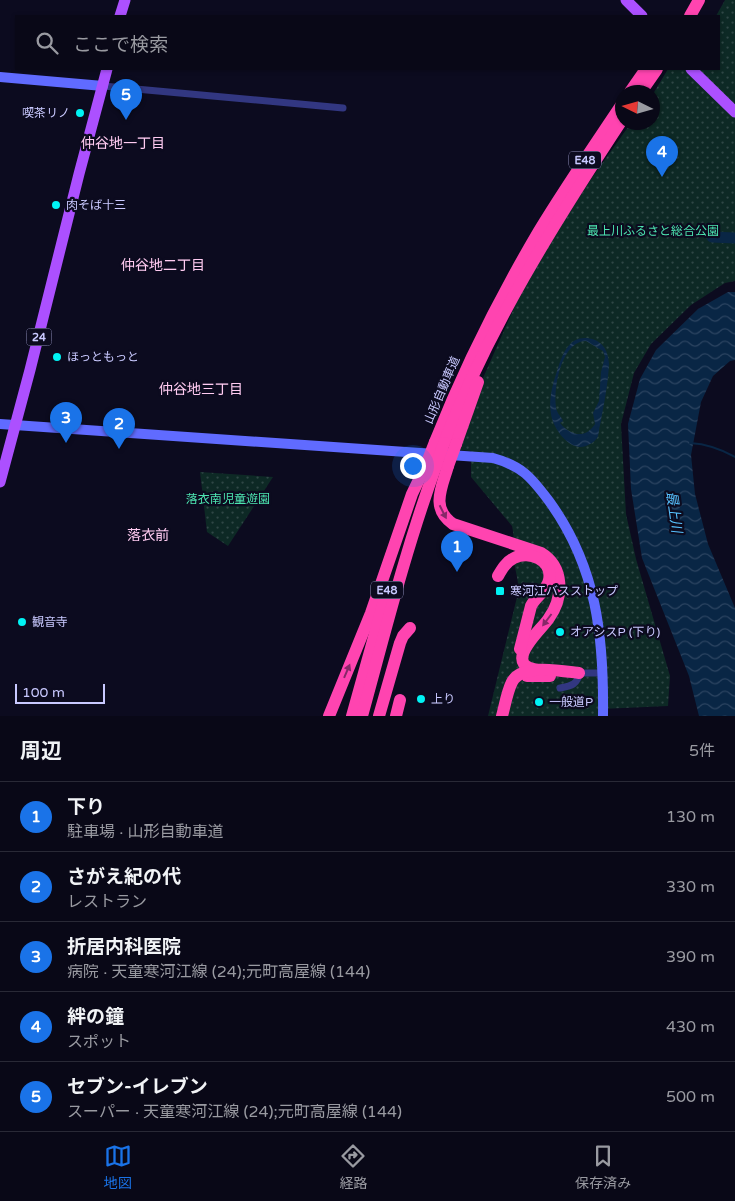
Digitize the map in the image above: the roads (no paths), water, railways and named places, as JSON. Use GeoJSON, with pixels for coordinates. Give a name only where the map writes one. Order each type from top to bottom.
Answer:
{"type":"FeatureCollection","features":[{"type":"Feature","properties":{"kind":"highway"},"geometry":{"type":"LineString","coordinates":[[681,15],[689,0]]}},
{"type":"Feature","properties":{"kind":"highway"},"geometry":{"type":"LineString","coordinates":[[691,15],[699,0]]}},
{"type":"Feature","properties":{"kind":"highway"},"geometry":{"type":"LineString","coordinates":[[635,85],[645,70]]}},
{"type":"Feature","properties":{"kind":"highway"},"geometry":{"type":"LineString","coordinates":[[646,85],[655,70]]}},
{"type":"Feature","properties":{"kind":"highway","name":"山形自動車道"},"geometry":{"type":"LineString","coordinates":[[362,716],[402,568],[445,443],[468,364],[493,313],[615,116]]}},
{"type":"Feature","properties":{"kind":"highway","name":"山形自動車道"},"geometry":{"type":"LineString","coordinates":[[554,216],[615,130]]}},
{"type":"Feature","properties":{"kind":"highway","name":"山形自動車道"},"geometry":{"type":"LineString","coordinates":[[445,443],[480,360],[545,231]]}},
{"type":"Feature","properties":{"kind":"highway"},"geometry":{"type":"LineString","coordinates":[[437,466],[440,510],[447,520],[453,524],[542,553],[557,568],[559,582],[557,603],[551,616],[529,642],[524,655],[524,664],[538,670],[579,674]]}},
{"type":"Feature","properties":{"kind":"highway"},"geometry":{"type":"LineString","coordinates":[[329,716],[371,614],[412,494],[437,466]]}},
{"type":"Feature","properties":{"kind":"highway","name":"山形自動車道"},"geometry":{"type":"LineString","coordinates":[[352,716],[391,575],[437,466]]}},
{"type":"Feature","properties":{"kind":"highway"},"geometry":{"type":"LineString","coordinates":[[498,576],[512,559],[523,555],[530,555],[542,560],[549,570],[549,582],[531,606],[517,659],[517,667],[521,673],[528,676],[579,674]]}},
{"type":"Feature","properties":{"kind":"highway"},"geometry":{"type":"LineString","coordinates":[[379,716],[400,643],[410,628]]}},
{"type":"Feature","properties":{"kind":"highway"},"geometry":{"type":"LineString","coordinates":[[502,716],[512,682],[521,673],[538,670]]}},
{"type":"Feature","properties":{"kind":"highway"},"geometry":{"type":"LineString","coordinates":[[512,716],[513,697],[517,685],[525,680],[550,676]]}},
{"type":"Feature","properties":{"kind":"highway"},"geometry":{"type":"LineString","coordinates":[[396,716],[400,700]]}},
{"type":"Feature","properties":{"kind":"main road"},"geometry":{"type":"LineString","coordinates":[[120,15],[125,0]]}},
{"type":"Feature","properties":{"kind":"main road"},"geometry":{"type":"LineString","coordinates":[[626,0],[641,15]]}},
{"type":"Feature","properties":{"kind":"main road","name":"24"},"geometry":{"type":"LineString","coordinates":[[0,482],[107,70]]}},
{"type":"Feature","properties":{"kind":"main road"},"geometry":{"type":"LineString","coordinates":[[692,70],[735,112]]}},
{"type":"Feature","properties":{"kind":"street"},"geometry":{"type":"LineString","coordinates":[[0,77],[343,108]]}},
{"type":"Feature","properties":{"kind":"street"},"geometry":{"type":"LineString","coordinates":[[0,424],[407,451],[493,458],[506,462],[528,474],[558,513],[582,561],[594,596],[601,640],[603,716]]}},
{"type":"Feature","properties":{"kind":"street"},"geometry":{"type":"LineString","coordinates":[[560,688],[572,686],[579,679],[579,674],[603,674]]}},
{"type":"Feature","properties":{"kind":"water","name":"最上川"},"geometry":{"type":"Polygon","coordinates":[[[728,292],[735,292],[735,360],[730,361],[713,376],[701,402],[691,455],[695,494],[708,544],[735,608],[735,716],[699,716],[689,676],[642,558],[631,489],[628,424],[640,379],[656,350],[698,309],[728,292]]]}},
{"type":"Feature","properties":{"kind":"water"},"geometry":{"type":"Polygon","coordinates":[[[581,338],[592,339],[600,343],[606,350],[609,364],[606,394],[598,436],[592,443],[583,447],[570,444],[564,439],[555,427],[550,408],[553,383],[563,355],[572,342],[581,338]],[[586,341],[577,343],[570,349],[560,369],[556,392],[557,411],[563,421],[560,423],[573,433],[582,434],[587,432],[595,424],[593,413],[599,401],[601,372],[605,357],[603,351],[586,341]]]}},
{"type":"Feature","properties":{"kind":"waterway"},"geometry":{"type":"LineString","coordinates":[[712,237],[735,238]]}},
{"type":"Feature","properties":{"kind":"waterway"},"geometry":{"type":"LineString","coordinates":[[690,443],[714,447],[735,457]]}},
{"type":"Feature","properties":{"kind":"place","name":"喫茶リノ"},"geometry":{"type":"Point","coordinates":[80,113]}},
{"type":"Feature","properties":{"kind":"place","name":"セブン-イレブン"},"geometry":{"type":"Point","coordinates":[126,120]}},
{"type":"Feature","properties":{"kind":"place","name":"絆の鐘"},"geometry":{"type":"Point","coordinates":[662,177]}},
{"type":"Feature","properties":{"kind":"place","name":"肉そば十三"},"geometry":{"type":"Point","coordinates":[56,205]}},
{"type":"Feature","properties":{"kind":"place","name":"ほっともっと"},"geometry":{"type":"Point","coordinates":[57,357]}},
{"type":"Feature","properties":{"kind":"place","name":"折居内科医院"},"geometry":{"type":"Point","coordinates":[66,443]}},
{"type":"Feature","properties":{"kind":"place","name":"さがえ紀の代"},"geometry":{"type":"Point","coordinates":[119,449]}},
{"type":"Feature","properties":{"kind":"place","name":"下り"},"geometry":{"type":"Point","coordinates":[457,572]}},
{"type":"Feature","properties":{"kind":"place","name":"寒河江バスストップ"},"geometry":{"type":"Point","coordinates":[500,591]}},
{"type":"Feature","properties":{"kind":"place","name":"観音寺"},"geometry":{"type":"Point","coordinates":[22,622]}},
{"type":"Feature","properties":{"kind":"place","name":"オアシスP (下り)"},"geometry":{"type":"Point","coordinates":[560,632]}},
{"type":"Feature","properties":{"kind":"place","name":"上り"},"geometry":{"type":"Point","coordinates":[421,699]}},
{"type":"Feature","properties":{"kind":"place","name":"一般道P"},"geometry":{"type":"Point","coordinates":[539,702]}},
{"type":"Feature","properties":{"kind":"district","name":"仲谷地一丁目"},"geometry":{"type":"Point","coordinates":[123,143]}},
{"type":"Feature","properties":{"kind":"district","name":"仲谷地二丁目"},"geometry":{"type":"Point","coordinates":[163,265]}},
{"type":"Feature","properties":{"kind":"district","name":"仲谷地三丁目"},"geometry":{"type":"Point","coordinates":[201,389]}},
{"type":"Feature","properties":{"kind":"district","name":"落衣前"},"geometry":{"type":"Point","coordinates":[148,535]}},
{"type":"Feature","properties":{"kind":"park label","name":"最上川ふるさと総合公園"},"geometry":{"type":"Point","coordinates":[653,231]}},
{"type":"Feature","properties":{"kind":"park label","name":"落衣南児童遊園"},"geometry":{"type":"Point","coordinates":[228,499]}}]}
